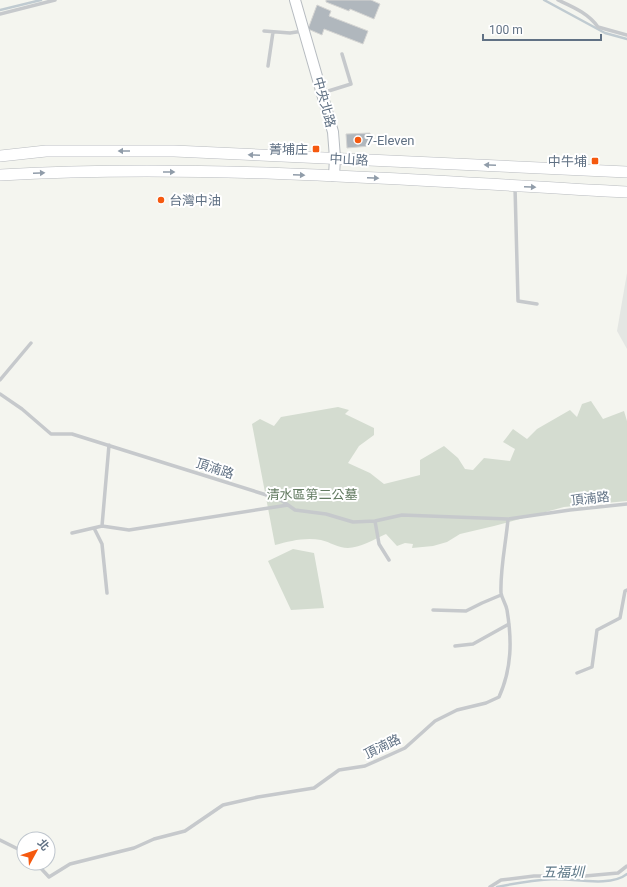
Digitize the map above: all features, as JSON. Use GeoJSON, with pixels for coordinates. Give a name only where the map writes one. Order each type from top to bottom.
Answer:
{"type":"FeatureCollection","features":[{"type":"Feature","properties":{"kind":"main road","name":"中山路"},"geometry":{"type":"LineString","coordinates":[[0,156],[46,151],[166,151],[627,172]]}},
{"type":"Feature","properties":{"kind":"main road","name":"中山路"},"geometry":{"type":"LineString","coordinates":[[0,175],[37,173],[215,172],[334,176],[627,192]]}},
{"type":"Feature","properties":{"kind":"street","name":"中央北路"},"geometry":{"type":"LineString","coordinates":[[295,0],[333,132],[335,158],[334,176]]}},
{"type":"Feature","properties":{"kind":"lane"},"geometry":{"type":"LineString","coordinates":[[0,14],[55,0]]}},
{"type":"Feature","properties":{"kind":"lane"},"geometry":{"type":"LineString","coordinates":[[558,0],[579,10],[592,19],[598,27],[627,35]]}},
{"type":"Feature","properties":{"kind":"lane"},"geometry":{"type":"LineString","coordinates":[[264,31],[290,33],[304,31]]}},
{"type":"Feature","properties":{"kind":"lane"},"geometry":{"type":"LineString","coordinates":[[268,66],[273,32]]}},
{"type":"Feature","properties":{"kind":"lane"},"geometry":{"type":"LineString","coordinates":[[322,93],[350,84],[342,54]]}},
{"type":"Feature","properties":{"kind":"lane"},"geometry":{"type":"LineString","coordinates":[[514,186],[518,300],[538,304]]}},
{"type":"Feature","properties":{"kind":"lane"},"geometry":{"type":"LineString","coordinates":[[0,380],[31,343]]}},
{"type":"Feature","properties":{"kind":"lane","name":"頂湳路"},"geometry":{"type":"LineString","coordinates":[[0,394],[22,409],[51,434],[72,434],[273,497],[295,510],[326,514],[353,522],[375,521],[402,515],[508,519],[627,504]]}},
{"type":"Feature","properties":{"kind":"lane"},"geometry":{"type":"LineString","coordinates":[[102,526],[109,445]]}},
{"type":"Feature","properties":{"kind":"lane"},"geometry":{"type":"LineString","coordinates":[[72,533],[102,526],[129,530],[288,506]]}},
{"type":"Feature","properties":{"kind":"lane","name":"頂湳路"},"geometry":{"type":"LineString","coordinates":[[43,871],[49,877],[70,864],[134,848],[154,839],[185,831],[223,806],[258,797],[314,788],[339,770],[365,766],[405,748],[435,721],[457,710],[486,703],[499,697],[509,662],[510,629],[507,607],[501,595],[508,519]]}},
{"type":"Feature","properties":{"kind":"lane"},"geometry":{"type":"LineString","coordinates":[[375,521],[379,544],[389,560]]}},
{"type":"Feature","properties":{"kind":"lane"},"geometry":{"type":"LineString","coordinates":[[94,528],[102,544],[107,593]]}},
{"type":"Feature","properties":{"kind":"lane"},"geometry":{"type":"LineString","coordinates":[[577,673],[592,667],[597,630],[620,618],[625,591],[627,590]]}},
{"type":"Feature","properties":{"kind":"lane"},"geometry":{"type":"LineString","coordinates":[[433,610],[466,612],[482,602],[501,595]]}},
{"type":"Feature","properties":{"kind":"lane"},"geometry":{"type":"LineString","coordinates":[[456,646],[473,644],[509,624]]}},
{"type":"Feature","properties":{"kind":"lane"},"geometry":{"type":"LineString","coordinates":[[0,840],[16,848]]}},
{"type":"Feature","properties":{"kind":"lane"},"geometry":{"type":"LineString","coordinates":[[490,887],[501,880],[534,876],[585,876],[618,873],[627,866]]}},
{"type":"Feature","properties":{"kind":"shaded area"},"geometry":{"type":"Polygon","coordinates":[[[627,273],[627,349],[617,331],[627,273]]]}},
{"type":"Feature","properties":{"kind":"green space","name":"清水區第二公墓"},"geometry":{"type":"Polygon","coordinates":[[[591,401],[603,419],[624,411],[627,421],[627,501],[564,507],[460,534],[447,542],[433,546],[412,548],[413,544],[405,543],[397,546],[386,534],[352,548],[344,548],[321,540],[309,539],[275,545],[252,424],[260,419],[274,426],[281,417],[338,407],[349,410],[345,414],[374,428],[374,435],[359,446],[348,463],[370,473],[384,484],[420,475],[420,460],[444,446],[458,458],[465,469],[473,470],[484,458],[510,461],[515,449],[503,442],[513,429],[527,439],[537,429],[570,410],[577,417],[582,404],[591,401]]]}},
{"type":"Feature","properties":{"kind":"green space"},"geometry":{"type":"Polygon","coordinates":[[[293,549],[314,553],[324,608],[291,610],[268,561],[293,549]]]}},
{"type":"Feature","properties":{"kind":"building"},"geometry":{"type":"Polygon","coordinates":[[[326,0],[371,0],[380,4],[374,19],[350,9],[349,11],[326,2],[326,0]]]}},
{"type":"Feature","properties":{"kind":"building"},"geometry":{"type":"Polygon","coordinates":[[[317,5],[331,11],[329,16],[368,31],[363,44],[324,29],[322,35],[308,29],[317,5]]]}},
{"type":"Feature","properties":{"kind":"building","name":"7-Eleven"},"geometry":{"type":"Polygon","coordinates":[[[370,133],[370,146],[347,148],[346,134],[370,133]]]}},
{"type":"Feature","properties":{"kind":"waterway"},"geometry":{"type":"LineString","coordinates":[[0,10],[41,0]]}},
{"type":"Feature","properties":{"kind":"waterway"},"geometry":{"type":"LineString","coordinates":[[544,0],[605,33],[627,39]]}},
{"type":"Feature","properties":{"kind":"waterway","name":"五福圳"},"geometry":{"type":"LineString","coordinates":[[497,887],[555,879],[603,881],[620,878],[627,874]]}},
{"type":"Feature","properties":{"kind":"place","name":"7-Eleven"},"geometry":{"type":"Point","coordinates":[358,140]}},
{"type":"Feature","properties":{"kind":"place","name":"菁埔庄"},"geometry":{"type":"Point","coordinates":[316,149]}},
{"type":"Feature","properties":{"kind":"place","name":"中牛埔"},"geometry":{"type":"Point","coordinates":[595,161]}},
{"type":"Feature","properties":{"kind":"place","name":"台灣中油"},"geometry":{"type":"Point","coordinates":[161,200]}}]}
